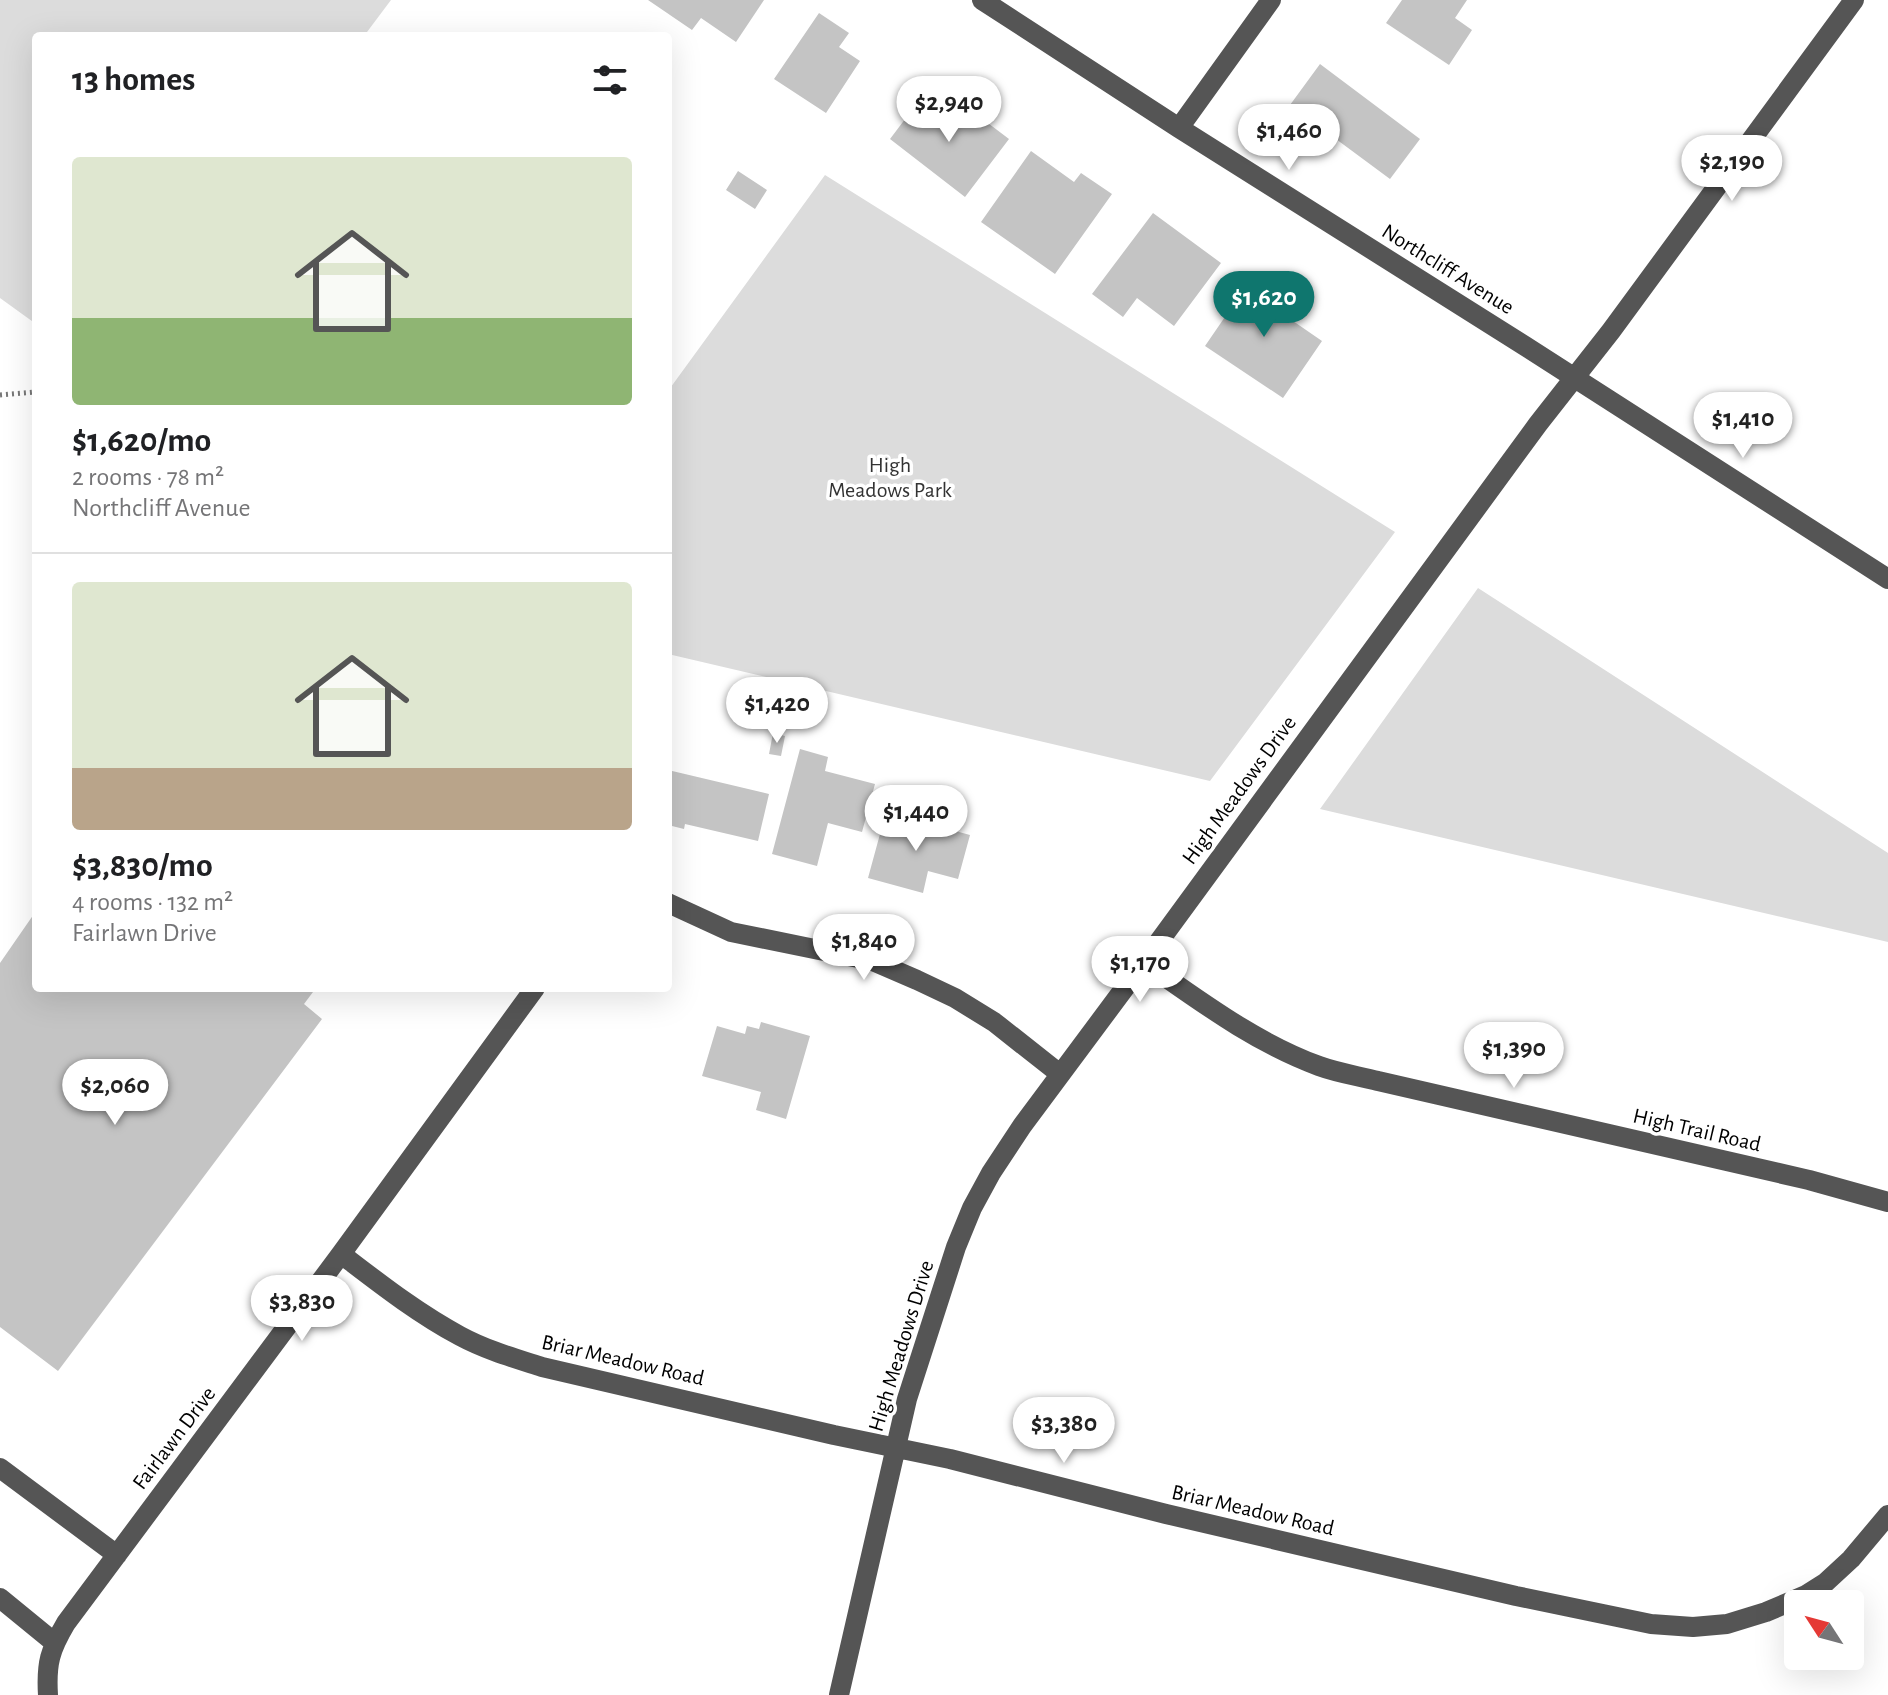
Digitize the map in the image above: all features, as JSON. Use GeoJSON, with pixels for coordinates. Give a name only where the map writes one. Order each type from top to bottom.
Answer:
{"type":"FeatureCollection","features":[{"type":"Feature","properties":{"kind":"street","name":"Northcliff Avenue"},"geometry":{"type":"LineString","coordinates":[[982,0],[1888,579]]}},
{"type":"Feature","properties":{"kind":"street"},"geometry":{"type":"LineString","coordinates":[[1179,128],[1271,0]]}},
{"type":"Feature","properties":{"kind":"street","name":"High Meadows Drive"},"geometry":{"type":"LineString","coordinates":[[839,1695],[907,1399],[956,1247],[991,1173],[1060,1074],[1854,0]]}},
{"type":"Feature","properties":{"kind":"street"},"geometry":{"type":"LineString","coordinates":[[672,905],[731,932],[873,961],[917,980],[994,1022],[1060,1074]]}},
{"type":"Feature","properties":{"kind":"street","name":"High Trail Road"},"geometry":{"type":"LineString","coordinates":[[1144,962],[1228,1021],[1321,1067],[1809,1180],[1888,1202]]}},
{"type":"Feature","properties":{"kind":"street","name":"Fairlawn Drive"},"geometry":{"type":"LineString","coordinates":[[48,1695],[48,1662],[66,1623],[532,992]]}},
{"type":"Feature","properties":{"kind":"street","name":"Briar Meadow Road"},"geometry":{"type":"LineString","coordinates":[[341,1254],[431,1320],[496,1353],[542,1367],[950,1459],[1166,1514],[1516,1596],[1651,1624],[1693,1627],[1727,1624],[1806,1595],[1825,1583],[1851,1559],[1888,1515]]}},
{"type":"Feature","properties":{"kind":"street"},"geometry":{"type":"LineString","coordinates":[[0,1468],[117,1555]]}},
{"type":"Feature","properties":{"kind":"street"},"geometry":{"type":"LineString","coordinates":[[0,1598],[55,1643]]}},
{"type":"Feature","properties":{"kind":"path"},"geometry":{"type":"LineString","coordinates":[[0,395],[32,392]]}},
{"type":"Feature","properties":{"kind":"green space"},"geometry":{"type":"Polygon","coordinates":[[[0,0],[391,0],[367,32],[32,32],[32,321],[0,298],[0,0]]]}},
{"type":"Feature","properties":{"kind":"green space","name":"High Meadows Park"},"geometry":{"type":"Polygon","coordinates":[[[825,175],[1395,532],[1210,781],[672,655],[672,385],[825,175]]]}},
{"type":"Feature","properties":{"kind":"green space"},"geometry":{"type":"Polygon","coordinates":[[[1478,588],[1888,853],[1888,942],[1320,809],[1478,588]]]}},
{"type":"Feature","properties":{"kind":"building"},"geometry":{"type":"Polygon","coordinates":[[[648,0],[764,0],[736,42],[701,18],[692,30],[648,0]]]}},
{"type":"Feature","properties":{"kind":"building"},"geometry":{"type":"Polygon","coordinates":[[[1402,0],[1467,0],[1455,18],[1472,30],[1449,65],[1386,23],[1402,0]]]}},
{"type":"Feature","properties":{"kind":"building"},"geometry":{"type":"Polygon","coordinates":[[[819,13],[849,33],[839,47],[860,61],[826,113],[774,79],[819,13]]]}},
{"type":"Feature","properties":{"kind":"building"},"geometry":{"type":"Polygon","coordinates":[[[1320,64],[1420,139],[1390,179],[1290,105],[1320,64]]]}},
{"type":"Feature","properties":{"kind":"building"},"geometry":{"type":"Polygon","coordinates":[[[924,94],[967,126],[976,114],[1009,139],[965,197],[890,139],[924,94]]]}},
{"type":"Feature","properties":{"kind":"building"},"geometry":{"type":"Polygon","coordinates":[[[1031,151],[1074,182],[1081,173],[1112,194],[1055,274],[981,222],[1031,151]]]}},
{"type":"Feature","properties":{"kind":"building"},"geometry":{"type":"Polygon","coordinates":[[[738,171],[767,190],[755,209],[726,190],[738,171]]]}},
{"type":"Feature","properties":{"kind":"building"},"geometry":{"type":"Polygon","coordinates":[[[1153,213],[1221,263],[1174,326],[1137,298],[1123,317],[1092,294],[1153,213]]]}},
{"type":"Feature","properties":{"kind":"building"},"geometry":{"type":"Polygon","coordinates":[[[1253,276],[1286,298],[1277,310],[1322,341],[1283,398],[1205,346],[1253,276]]]}},
{"type":"Feature","properties":{"kind":"building"},"geometry":{"type":"Polygon","coordinates":[[[773,733],[785,736],[781,756],[769,754],[773,733]]]}},
{"type":"Feature","properties":{"kind":"building"},"geometry":{"type":"Polygon","coordinates":[[[800,749],[828,757],[825,771],[875,784],[862,832],[828,823],[817,866],[772,854],[800,749]]]}},
{"type":"Feature","properties":{"kind":"building"},"geometry":{"type":"Polygon","coordinates":[[[672,771],[769,794],[758,841],[685,824],[684,829],[672,826],[672,771]]]}},
{"type":"Feature","properties":{"kind":"building"},"geometry":{"type":"Polygon","coordinates":[[[886,812],[970,835],[958,879],[928,871],[923,893],[868,878],[886,812]]]}},
{"type":"Feature","properties":{"kind":"building"},"geometry":{"type":"Polygon","coordinates":[[[32,917],[32,992],[313,992],[304,1004],[322,1019],[58,1371],[0,1327],[0,963],[32,917]]]}},
{"type":"Feature","properties":{"kind":"building"},"geometry":{"type":"Polygon","coordinates":[[[761,1022],[810,1036],[786,1119],[756,1110],[761,1092],[702,1076],[717,1026],[745,1034],[747,1026],[759,1029],[761,1022]]]}}]}
